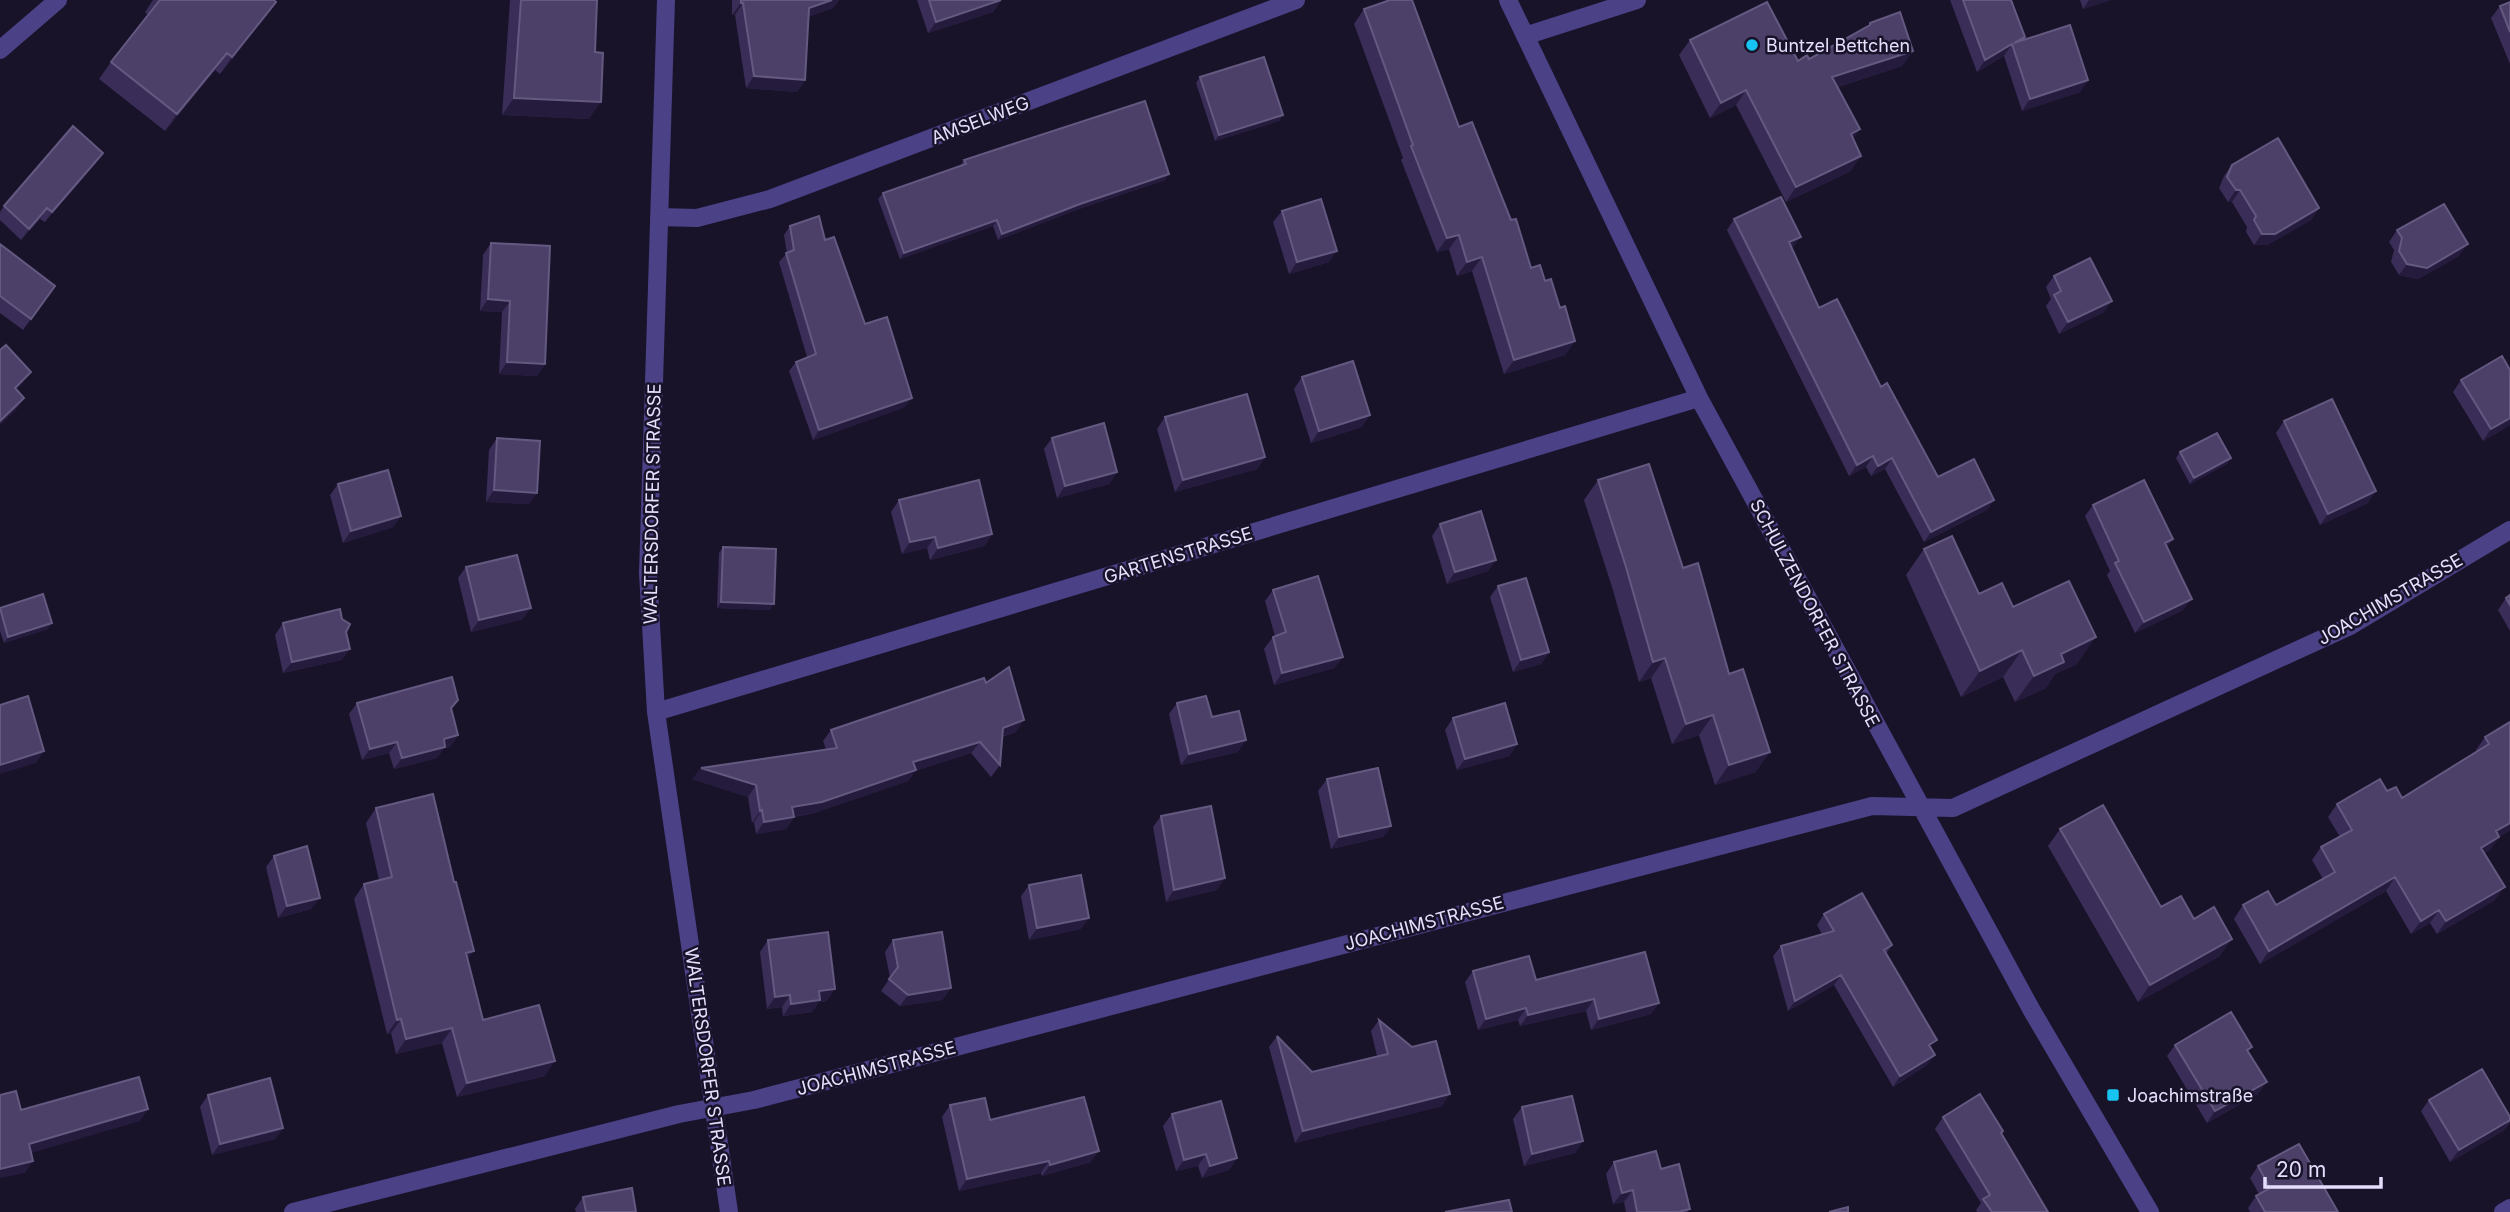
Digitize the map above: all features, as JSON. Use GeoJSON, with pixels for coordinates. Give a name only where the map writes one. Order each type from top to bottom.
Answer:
{"type":"FeatureCollection","features":[{"type":"Feature","properties":{"kind":"street"},"geometry":{"type":"LineString","coordinates":[[0,50],[58,0]]}},
{"type":"Feature","properties":{"kind":"street","name":"WALTERSDORFER STRASSE"},"geometry":{"type":"LineString","coordinates":[[666,0],[648,573],[656,712],[729,1212]]}},
{"type":"Feature","properties":{"kind":"street","name":"AMSELWEG"},"geometry":{"type":"LineString","coordinates":[[659,217],[696,218],[769,199],[1296,0]]}},
{"type":"Feature","properties":{"kind":"street","name":"SCHULZENDORFER STRASSE"},"geometry":{"type":"LineString","coordinates":[[1508,0],[1699,398],[2031,1009],[2150,1212]]}},
{"type":"Feature","properties":{"kind":"street"},"geometry":{"type":"LineString","coordinates":[[1525,36],[1637,0]]}},
{"type":"Feature","properties":{"kind":"street","name":"GARTENSTRASSE"},"geometry":{"type":"LineString","coordinates":[[656,712],[1699,398]]}},
{"type":"Feature","properties":{"kind":"street","name":"JOACHIMSTRASSE"},"geometry":{"type":"LineString","coordinates":[[293,1212],[679,1114],[754,1100],[1872,806],[1954,808],[2350,626],[2510,530]]}},
{"type":"Feature","properties":{"kind":"street"},"geometry":{"type":"LineString","coordinates":[[2503,1212],[2510,1208]]}},
{"type":"Feature","properties":{"kind":"building"},"geometry":{"type":"Polygon","coordinates":[[[160,0],[276,2],[232,57],[227,53],[177,114],[111,62],[160,0]]]}},
{"type":"Feature","properties":{"kind":"building"},"geometry":{"type":"Polygon","coordinates":[[[521,0],[597,0],[595,52],[603,53],[601,102],[514,98],[521,0]]]}},
{"type":"Feature","properties":{"kind":"building"},"geometry":{"type":"Polygon","coordinates":[[[741,0],[832,0],[809,8],[805,80],[754,76],[741,0]]]}},
{"type":"Feature","properties":{"kind":"building"},"geometry":{"type":"Polygon","coordinates":[[[929,0],[1001,0],[936,22],[929,0]]]}},
{"type":"Feature","properties":{"kind":"building"},"geometry":{"type":"Polygon","coordinates":[[[1390,0],[1412,0],[1459,127],[1472,122],[1511,220],[1516,219],[1531,268],[1540,265],[1545,281],[1551,279],[1560,308],[1565,306],[1575,341],[1514,360],[1482,257],[1467,262],[1459,235],[1447,238],[1411,146],[1413,145],[1364,9],[1390,0]]]}},
{"type":"Feature","properties":{"kind":"building"},"geometry":{"type":"Polygon","coordinates":[[[1963,0],[2011,0],[2025,37],[2014,43],[2070,25],[2088,80],[2030,99],[2012,44],[1985,60],[1963,0]]]}},
{"type":"Feature","properties":{"kind":"building"},"geometry":{"type":"Polygon","coordinates":[[[1767,2],[1798,61],[1807,55],[1809,59],[1870,23],[1900,12],[1913,51],[1832,77],[1860,129],[1851,134],[1861,156],[1796,187],[1746,90],[1721,103],[1690,40],[1767,2]]]}},
{"type":"Feature","properties":{"kind":"building"},"geometry":{"type":"Polygon","coordinates":[[[2510,2],[2510,32],[2500,6],[2510,2]]]}},
{"type":"Feature","properties":{"kind":"building"},"geometry":{"type":"Polygon","coordinates":[[[1264,57],[1283,115],[1219,135],[1200,77],[1264,57]]]}},
{"type":"Feature","properties":{"kind":"building"},"geometry":{"type":"Polygon","coordinates":[[[1145,101],[1169,174],[1002,234],[997,220],[904,253],[883,193],[966,164],[964,160],[1145,101]]]}},
{"type":"Feature","properties":{"kind":"building"},"geometry":{"type":"Polygon","coordinates":[[[73,126],[103,153],[52,212],[47,208],[29,229],[4,206],[73,126]]]}},
{"type":"Feature","properties":{"kind":"building"},"geometry":{"type":"Polygon","coordinates":[[[2278,138],[2319,208],[2275,234],[2262,234],[2254,220],[2256,216],[2240,190],[2236,190],[2227,177],[2232,165],[2278,138]]]}},
{"type":"Feature","properties":{"kind":"building"},"geometry":{"type":"Polygon","coordinates":[[[1781,197],[1801,237],[1789,242],[1819,308],[1837,299],[1881,387],[1887,383],[1938,477],[1974,459],[1994,500],[1931,532],[1892,458],[1878,466],[1873,456],[1857,465],[1734,219],[1781,197]]]}},
{"type":"Feature","properties":{"kind":"building"},"geometry":{"type":"Polygon","coordinates":[[[1321,199],[1337,251],[1297,262],[1282,211],[1321,199]]]}},
{"type":"Feature","properties":{"kind":"building"},"geometry":{"type":"Polygon","coordinates":[[[2444,204],[2468,244],[2427,268],[2407,264],[2399,251],[2402,238],[2397,230],[2444,204]]]}},
{"type":"Feature","properties":{"kind":"building"},"geometry":{"type":"Polygon","coordinates":[[[819,216],[825,240],[834,237],[865,324],[887,317],[912,398],[819,430],[796,362],[816,354],[786,253],[794,250],[790,226],[819,216]]]}},
{"type":"Feature","properties":{"kind":"building"},"geometry":{"type":"Polygon","coordinates":[[[491,243],[550,246],[545,364],[507,362],[510,301],[488,299],[491,243]]]}},
{"type":"Feature","properties":{"kind":"building"},"geometry":{"type":"Polygon","coordinates":[[[0,244],[55,286],[31,319],[0,296],[0,244]]]}},
{"type":"Feature","properties":{"kind":"building"},"geometry":{"type":"Polygon","coordinates":[[[2090,258],[2112,301],[2068,322],[2054,295],[2061,291],[2054,276],[2090,258]]]}},
{"type":"Feature","properties":{"kind":"building"},"geometry":{"type":"Polygon","coordinates":[[[6,345],[31,372],[15,388],[24,398],[0,421],[0,350],[6,345]]]}},
{"type":"Feature","properties":{"kind":"building"},"geometry":{"type":"Polygon","coordinates":[[[2502,356],[2510,370],[2510,418],[2491,429],[2461,380],[2502,356]]]}},
{"type":"Feature","properties":{"kind":"building"},"geometry":{"type":"Polygon","coordinates":[[[1353,361],[1370,415],[1319,431],[1302,377],[1353,361]]]}},
{"type":"Feature","properties":{"kind":"building"},"geometry":{"type":"Polygon","coordinates":[[[1247,394],[1265,457],[1183,480],[1165,417],[1247,394]]]}},
{"type":"Feature","properties":{"kind":"building"},"geometry":{"type":"Polygon","coordinates":[[[2332,399],[2376,491],[2328,514],[2284,421],[2332,399]]]}},
{"type":"Feature","properties":{"kind":"building"},"geometry":{"type":"Polygon","coordinates":[[[1104,423],[1117,472],[1065,486],[1052,438],[1104,423]]]}},
{"type":"Feature","properties":{"kind":"building"},"geometry":{"type":"Polygon","coordinates":[[[2217,433],[2231,458],[2194,478],[2180,452],[2217,433]]]}},
{"type":"Feature","properties":{"kind":"building"},"geometry":{"type":"Polygon","coordinates":[[[497,438],[540,441],[537,493],[494,490],[497,438]]]}},
{"type":"Feature","properties":{"kind":"building"},"geometry":{"type":"Polygon","coordinates":[[[1649,464],[1683,568],[1698,563],[1729,674],[1743,669],[1770,752],[1729,765],[1713,715],[1686,724],[1665,658],[1653,662],[1598,480],[1649,464]]]}},
{"type":"Feature","properties":{"kind":"building"},"geometry":{"type":"Polygon","coordinates":[[[388,470],[401,516],[351,531],[338,484],[388,470]]]}},
{"type":"Feature","properties":{"kind":"building"},"geometry":{"type":"Polygon","coordinates":[[[979,480],[992,534],[938,548],[935,537],[910,542],[899,500],[979,480]]]}},
{"type":"Feature","properties":{"kind":"building"},"geometry":{"type":"Polygon","coordinates":[[[2144,480],[2173,539],[2165,543],[2192,599],[2144,622],[2115,563],[2119,561],[2093,505],[2144,480]]]}},
{"type":"Feature","properties":{"kind":"building"},"geometry":{"type":"Polygon","coordinates":[[[1481,511],[1496,560],[1455,572],[1440,524],[1481,511]]]}},
{"type":"Feature","properties":{"kind":"building"},"geometry":{"type":"Polygon","coordinates":[[[1952,536],[1979,594],[2002,583],[2013,607],[2069,581],[2096,637],[2061,654],[2064,662],[2034,676],[2022,650],[1980,671],[1924,549],[1952,536]]]}},
{"type":"Feature","properties":{"kind":"building"},"geometry":{"type":"Polygon","coordinates":[[[723,547],[776,549],[774,604],[721,602],[723,547]]]}},
{"type":"Feature","properties":{"kind":"building"},"geometry":{"type":"Polygon","coordinates":[[[517,555],[531,608],[479,620],[466,567],[517,555]]]}},
{"type":"Feature","properties":{"kind":"building"},"geometry":{"type":"Polygon","coordinates":[[[1318,576],[1343,657],[1282,673],[1273,637],[1286,632],[1273,590],[1318,576]]]}},
{"type":"Feature","properties":{"kind":"building"},"geometry":{"type":"Polygon","coordinates":[[[1526,578],[1549,652],[1521,660],[1498,586],[1526,578]]]}},
{"type":"Feature","properties":{"kind":"building"},"geometry":{"type":"Polygon","coordinates":[[[43,594],[52,623],[8,637],[0,608],[43,594]]]}},
{"type":"Feature","properties":{"kind":"building"},"geometry":{"type":"Polygon","coordinates":[[[340,609],[342,619],[350,624],[346,632],[350,649],[292,662],[283,623],[340,609]]]}},
{"type":"Feature","properties":{"kind":"building"},"geometry":{"type":"Polygon","coordinates":[[[1009,667],[1024,720],[1003,728],[1000,765],[980,742],[913,762],[916,770],[822,802],[792,807],[794,817],[764,822],[756,785],[701,768],[837,748],[831,730],[984,678],[986,683],[1009,667]]]}},
{"type":"Feature","properties":{"kind":"building"},"geometry":{"type":"Polygon","coordinates":[[[452,677],[458,700],[451,708],[458,735],[444,739],[445,747],[402,758],[397,742],[370,749],[357,703],[452,677]]]}},
{"type":"Feature","properties":{"kind":"building"},"geometry":{"type":"Polygon","coordinates":[[[28,696],[44,751],[0,765],[0,705],[28,696]]]}},
{"type":"Feature","properties":{"kind":"building"},"geometry":{"type":"Polygon","coordinates":[[[1206,696],[1212,717],[1239,711],[1246,740],[1189,754],[1177,703],[1206,696]]]}},
{"type":"Feature","properties":{"kind":"building"},"geometry":{"type":"Polygon","coordinates":[[[1505,703],[1517,744],[1465,759],[1453,718],[1505,703]]]}},
{"type":"Feature","properties":{"kind":"building"},"geometry":{"type":"Polygon","coordinates":[[[2510,722],[2510,823],[2496,831],[2499,837],[2481,848],[2505,887],[2446,921],[2439,910],[2421,921],[2395,877],[2269,951],[2243,905],[2268,891],[2276,905],[2335,872],[2321,847],[2352,830],[2337,804],[2380,779],[2387,791],[2396,787],[2402,798],[2489,744],[2485,737],[2510,722]]]}},
{"type":"Feature","properties":{"kind":"building"},"geometry":{"type":"Polygon","coordinates":[[[1378,768],[1391,826],[1339,837],[1327,779],[1378,768]]]}},
{"type":"Feature","properties":{"kind":"building"},"geometry":{"type":"Polygon","coordinates":[[[433,794],[474,951],[466,953],[483,1020],[539,1005],[555,1061],[467,1083],[452,1028],[406,1039],[401,1019],[397,1020],[364,884],[392,877],[376,808],[433,794]]]}},
{"type":"Feature","properties":{"kind":"building"},"geometry":{"type":"Polygon","coordinates":[[[2103,805],[2161,907],[2181,896],[2194,919],[2214,907],[2232,939],[2150,985],[2060,829],[2103,805]]]}},
{"type":"Feature","properties":{"kind":"building"},"geometry":{"type":"Polygon","coordinates":[[[1211,806],[1225,878],[1174,890],[1161,816],[1211,806]]]}},
{"type":"Feature","properties":{"kind":"building"},"geometry":{"type":"Polygon","coordinates":[[[307,846],[320,898],[287,906],[274,856],[307,846]]]}},
{"type":"Feature","properties":{"kind":"building"},"geometry":{"type":"Polygon","coordinates":[[[1081,875],[1089,918],[1037,928],[1029,885],[1081,875]]]}},
{"type":"Feature","properties":{"kind":"building"},"geometry":{"type":"Polygon","coordinates":[[[1862,893],[1892,945],[1884,950],[1937,1040],[1929,1045],[1935,1055],[1900,1076],[1841,975],[1795,1001],[1781,946],[1834,931],[1824,914],[1862,893]]]}},
{"type":"Feature","properties":{"kind":"building"},"geometry":{"type":"Polygon","coordinates":[[[828,932],[835,989],[819,991],[820,1000],[791,1004],[790,995],[775,997],[768,940],[828,932]]]}},
{"type":"Feature","properties":{"kind":"building"},"geometry":{"type":"Polygon","coordinates":[[[942,932],[951,988],[908,995],[889,979],[898,967],[893,940],[942,932]]]}},
{"type":"Feature","properties":{"kind":"building"},"geometry":{"type":"Polygon","coordinates":[[[1645,952],[1659,1003],[1599,1019],[1594,999],[1528,1015],[1526,1008],[1486,1019],[1473,971],[1529,956],[1536,980],[1645,952]]]}},
{"type":"Feature","properties":{"kind":"building"},"geometry":{"type":"Polygon","coordinates":[[[2231,1012],[2252,1047],[2247,1050],[2267,1082],[2215,1111],[2175,1045],[2231,1012]]]}},
{"type":"Feature","properties":{"kind":"building"},"geometry":{"type":"Polygon","coordinates":[[[1379,1020],[1412,1047],[1436,1041],[1450,1094],[1303,1131],[1277,1036],[1312,1072],[1388,1054],[1379,1020]]]}},
{"type":"Feature","properties":{"kind":"building"},"geometry":{"type":"Polygon","coordinates":[[[2482,1069],[2510,1120],[2459,1150],[2429,1100],[2482,1069]]]}},
{"type":"Feature","properties":{"kind":"building"},"geometry":{"type":"Polygon","coordinates":[[[139,1077],[148,1109],[29,1144],[33,1161],[0,1169],[0,1095],[16,1091],[21,1110],[139,1077]]]}},
{"type":"Feature","properties":{"kind":"building"},"geometry":{"type":"Polygon","coordinates":[[[270,1078],[283,1128],[220,1144],[208,1095],[270,1078]]]}},
{"type":"Feature","properties":{"kind":"building"},"geometry":{"type":"Polygon","coordinates":[[[1980,1094],[2048,1212],[1992,1212],[1983,1199],[1990,1195],[1943,1117],[1980,1094]]]}},
{"type":"Feature","properties":{"kind":"building"},"geometry":{"type":"Polygon","coordinates":[[[1572,1096],[1583,1141],[1532,1154],[1522,1107],[1572,1096]]]}},
{"type":"Feature","properties":{"kind":"building"},"geometry":{"type":"Polygon","coordinates":[[[1084,1097],[1099,1151],[1050,1165],[1049,1161],[967,1179],[950,1105],[985,1098],[990,1120],[1084,1097]]]}},
{"type":"Feature","properties":{"kind":"building"},"geometry":{"type":"Polygon","coordinates":[[[1221,1101],[1237,1158],[1210,1166],[1206,1154],[1184,1160],[1172,1114],[1221,1101]]]}},
{"type":"Feature","properties":{"kind":"building"},"geometry":{"type":"Polygon","coordinates":[[[2299,1144],[2338,1212],[2265,1212],[2256,1196],[2270,1188],[2258,1166],[2299,1144]]]}},
{"type":"Feature","properties":{"kind":"building"},"geometry":{"type":"Polygon","coordinates":[[[1656,1151],[1661,1169],[1679,1164],[1690,1209],[1678,1212],[1637,1212],[1633,1190],[1622,1193],[1614,1162],[1656,1151]]]}},
{"type":"Feature","properties":{"kind":"building"},"geometry":{"type":"Polygon","coordinates":[[[632,1188],[636,1212],[586,1212],[583,1197],[632,1188]]]}},
{"type":"Feature","properties":{"kind":"building"},"geometry":{"type":"Polygon","coordinates":[[[1509,1200],[1512,1212],[1445,1212],[1509,1200]]]}},
{"type":"Feature","properties":{"kind":"building"},"geometry":{"type":"Polygon","coordinates":[[[1848,1207],[1848,1212],[1829,1212],[1848,1207]]]}},
{"type":"Feature","properties":{"kind":"place","name":"Buntzel Bettchen"},"geometry":{"type":"Point","coordinates":[1752,45]}},
{"type":"Feature","properties":{"kind":"place","name":"Joachimstraße"},"geometry":{"type":"Point","coordinates":[2113,1095]}}]}
